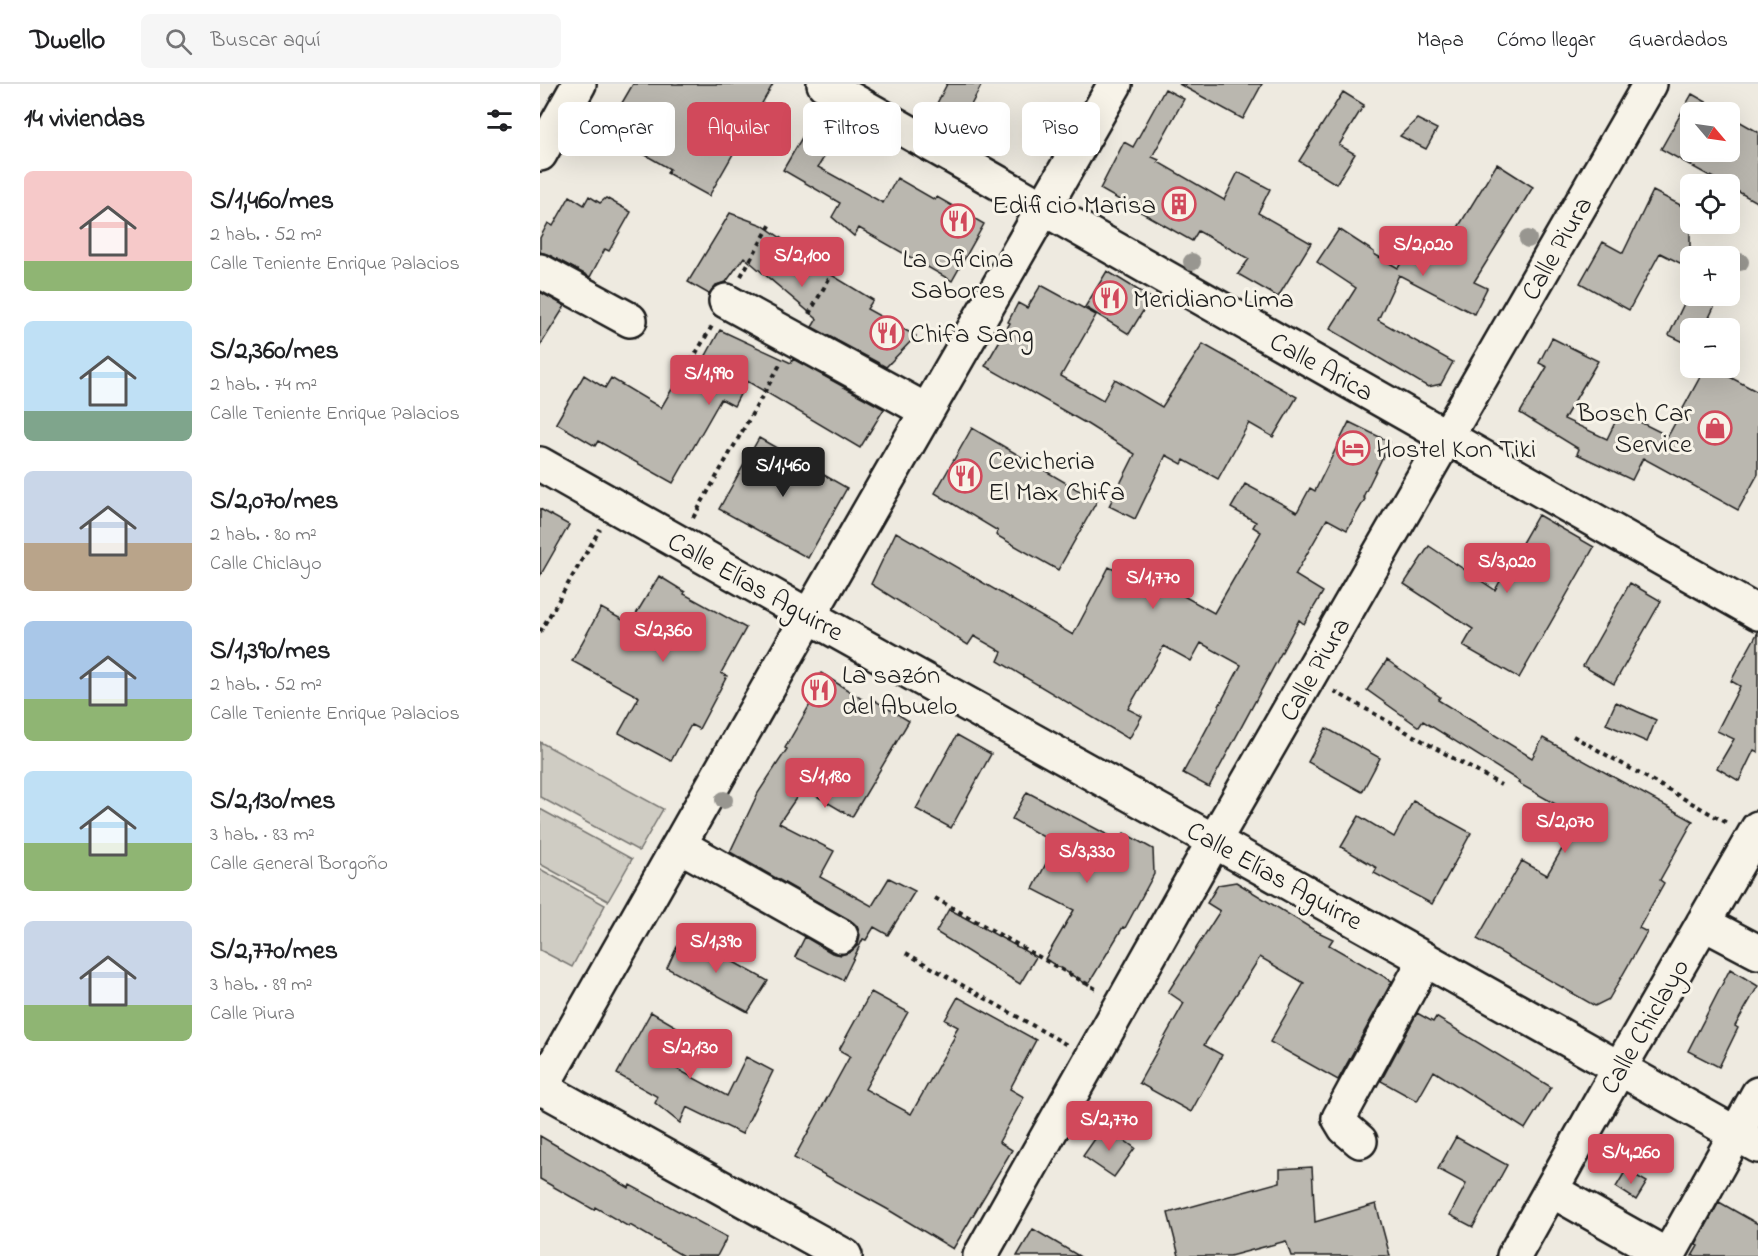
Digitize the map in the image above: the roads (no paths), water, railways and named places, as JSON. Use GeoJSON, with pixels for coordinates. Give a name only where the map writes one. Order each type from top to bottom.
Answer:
{"type":"FeatureCollection","features":[{"type":"Feature","properties":{"kind":"street"},"geometry":{"type":"LineString","coordinates":[[540,154],[579,84]]}},
{"type":"Feature","properties":{"kind":"street","name":"Calle Arica"},"geometry":{"type":"LineString","coordinates":[[824,84],[1758,613]]}},
{"type":"Feature","properties":{"kind":"street"},"geometry":{"type":"LineString","coordinates":[[845,1256],[540,1088],[1115,84]]}},
{"type":"Feature","properties":{"kind":"street","name":"Calle Piura"},"geometry":{"type":"LineString","coordinates":[[980,1256],[1214,841],[1650,84]]}},
{"type":"Feature","properties":{"kind":"street"},"geometry":{"type":"LineString","coordinates":[[540,271],[630,320]]}},
{"type":"Feature","properties":{"kind":"street"},"geometry":{"type":"LineString","coordinates":[[726,301],[927,411]]}},
{"type":"Feature","properties":{"kind":"street","name":"Calle Elías Aguirre"},"geometry":{"type":"LineString","coordinates":[[540,464],[1747,1140]]}},
{"type":"Feature","properties":{"kind":"street","name":"Calle Chiclayo"},"geometry":{"type":"LineString","coordinates":[[1514,1256],[1755,833]]}},
{"type":"Feature","properties":{"kind":"street"},"geometry":{"type":"LineString","coordinates":[[679,845],[841,936]]}},
{"type":"Feature","properties":{"kind":"street"},"geometry":{"type":"LineString","coordinates":[[1703,922],[1758,952]]}},
{"type":"Feature","properties":{"kind":"street"},"geometry":{"type":"LineString","coordinates":[[1360,1141],[1345,1128],[1339,1118],[1425,960]]}},
{"type":"Feature","properties":{"kind":"street"},"geometry":{"type":"LineString","coordinates":[[1551,1190],[1668,1256],[1747,1140],[1758,1094]]}},
{"type":"Feature","properties":{"kind":"place","name":"Edificio Marisa"},"geometry":{"type":"Point","coordinates":[1179,204]}},
{"type":"Feature","properties":{"kind":"place","name":"La Oficina Sabores"},"geometry":{"type":"Point","coordinates":[958,221]}},
{"type":"Feature","properties":{"kind":"place","name":"Meridiano Lima"},"geometry":{"type":"Point","coordinates":[1110,298]}},
{"type":"Feature","properties":{"kind":"place","name":"Chifa Sang"},"geometry":{"type":"Point","coordinates":[887,333]}},
{"type":"Feature","properties":{"kind":"place","name":"Bosch Car Service"},"geometry":{"type":"Point","coordinates":[1715,428]}},
{"type":"Feature","properties":{"kind":"place","name":"Hostel Kon Tiki"},"geometry":{"type":"Point","coordinates":[1353,448]}},
{"type":"Feature","properties":{"kind":"place","name":"Cevicheria El Max Chifa"},"geometry":{"type":"Point","coordinates":[965,476]}},
{"type":"Feature","properties":{"kind":"place","name":"La sazón del Abuelo"},"geometry":{"type":"Point","coordinates":[819,690]}}]}
